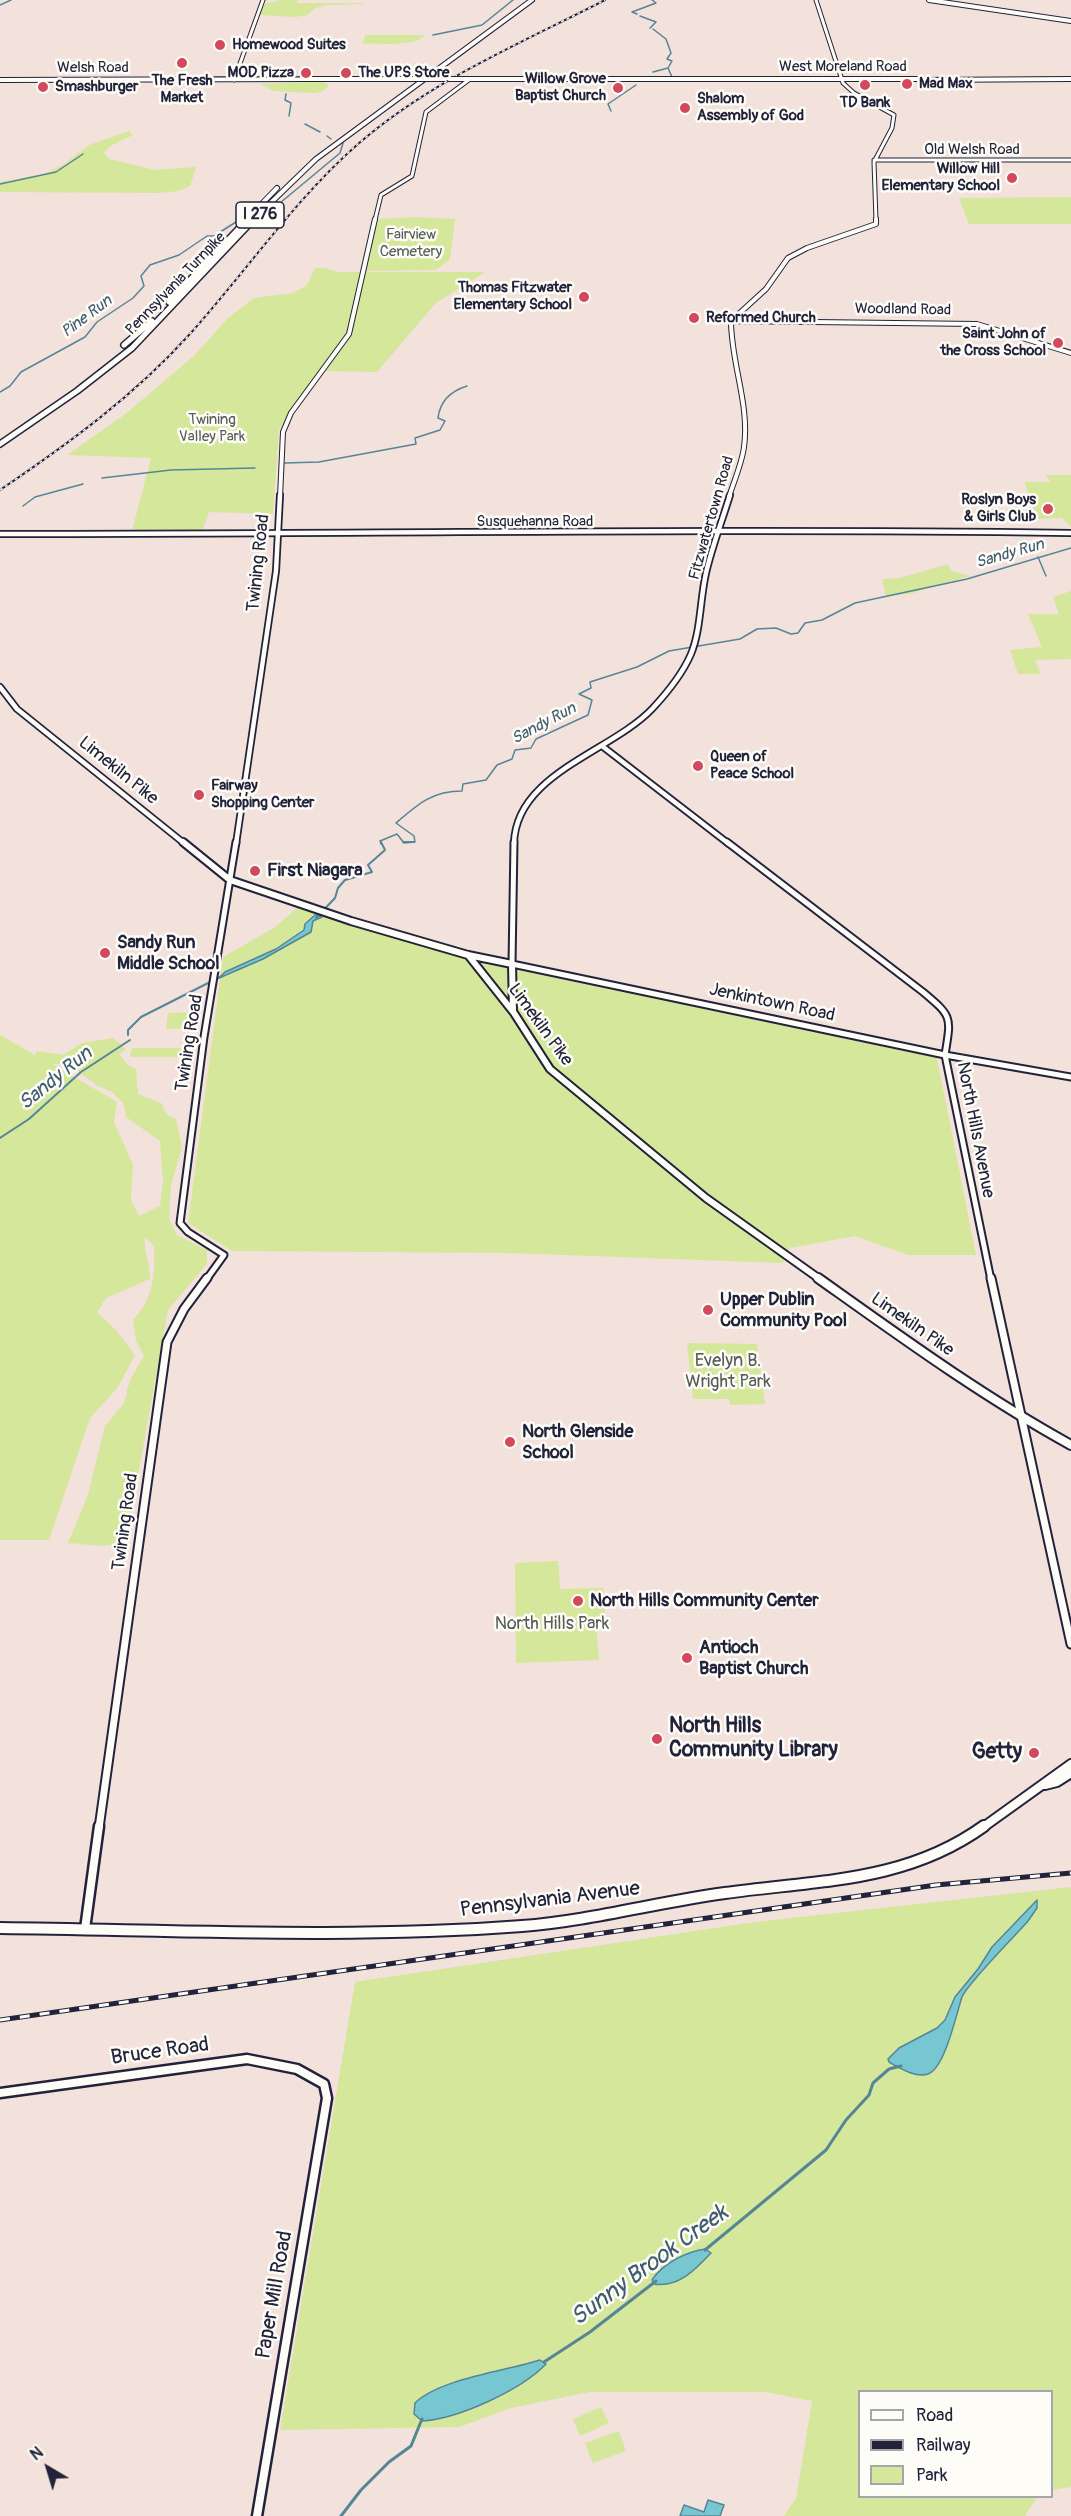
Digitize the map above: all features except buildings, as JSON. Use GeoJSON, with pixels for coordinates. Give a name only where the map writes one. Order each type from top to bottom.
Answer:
{"type":"FeatureCollection","features":[{"type":"Feature","properties":{"kind":"highway","name":"Pennsylvania Turnpike"},"geometry":{"type":"LineString","coordinates":[[0,437],[67,392],[147,326],[238,228],[299,167],[525,0]]}},
{"type":"Feature","properties":{"kind":"highway","name":"Pennsylvania Turnpike"},"geometry":{"type":"LineString","coordinates":[[0,444],[82,388],[148,334],[290,182],[316,159],[532,0]]}},
{"type":"Feature","properties":{"kind":"highway"},"geometry":{"type":"LineString","coordinates":[[929,0],[1071,21]]}},
{"type":"Feature","properties":{"kind":"main road"},"geometry":{"type":"LineString","coordinates":[[234,80],[262,0]]}},
{"type":"Feature","properties":{"kind":"main road","name":"Welsh Road"},"geometry":{"type":"LineString","coordinates":[[0,80],[304,79]]}},
{"type":"Feature","properties":{"kind":"main road","name":"Welsh Road"},"geometry":{"type":"LineString","coordinates":[[186,80],[650,79]]}},
{"type":"Feature","properties":{"kind":"main road","name":"West Moreland Road"},"geometry":{"type":"LineString","coordinates":[[650,79],[1071,79]]}},
{"type":"Feature","properties":{"kind":"main road"},"geometry":{"type":"LineString","coordinates":[[198,80],[221,81],[232,86],[244,81],[262,80]]}},
{"type":"Feature","properties":{"kind":"main road","name":"Susquehanna Road"},"geometry":{"type":"LineString","coordinates":[[0,534],[279,535],[855,530],[1071,533]]}},
{"type":"Feature","properties":{"kind":"main road","name":"Limekiln Pike"},"geometry":{"type":"LineString","coordinates":[[0,687],[17,709],[230,880],[328,914],[468,955],[514,1013],[542,1059],[557,1076],[706,1198],[929,1357],[1024,1419],[1071,1445]]}},
{"type":"Feature","properties":{"kind":"main road","name":"Jenkintown Road"},"geometry":{"type":"LineString","coordinates":[[468,955],[512,964]]}},
{"type":"Feature","properties":{"kind":"main road","name":"Fitzwatertown Road"},"geometry":{"type":"LineString","coordinates":[[512,964],[511,996],[514,1013]]}},
{"type":"Feature","properties":{"kind":"main road","name":"Pennsylvania Avenue"},"geometry":{"type":"LineString","coordinates":[[0,1928],[414,1932],[525,1926],[724,1893],[883,1873],[937,1856],[969,1837],[1071,1764]]}},
{"type":"Feature","properties":{"kind":"main road"},"geometry":{"type":"LineString","coordinates":[[1040,1787],[1057,1782],[1071,1773]]}},
{"type":"Feature","properties":{"kind":"street"},"geometry":{"type":"LineString","coordinates":[[731,321],[766,289],[788,258],[807,248],[876,224],[878,198],[874,160],[892,127],[894,115],[883,106],[852,92],[842,79],[816,0]]}},
{"type":"Feature","properties":{"kind":"street","name":"Twining Road"},"geometry":{"type":"LineString","coordinates":[[85,1929],[167,1342],[184,1309],[224,1255],[188,1232],[180,1224],[204,1037],[214,986],[276,571],[283,430],[291,413],[349,334],[381,195],[412,176],[426,112],[470,79]]}},
{"type":"Feature","properties":{"kind":"street","name":"Old Welsh Road"},"geometry":{"type":"LineString","coordinates":[[874,160],[1071,160]]}},
{"type":"Feature","properties":{"kind":"street","name":"Woodland Road"},"geometry":{"type":"LineString","coordinates":[[731,321],[977,324],[1071,353]]}},
{"type":"Feature","properties":{"kind":"street","name":"Fitzwatertown Road"},"geometry":{"type":"LineString","coordinates":[[512,964],[514,842],[519,819],[529,800],[546,782],[602,746],[656,705],[681,674],[692,652],[706,572],[744,448],[745,424],[731,339],[731,321]]}},
{"type":"Feature","properties":{"kind":"street","name":"North Hills Avenue"},"geometry":{"type":"LineString","coordinates":[[602,746],[939,1005],[951,1026],[945,1055],[999,1325],[1024,1419],[1071,1644]]}},
{"type":"Feature","properties":{"kind":"street","name":"Jenkintown Road"},"geometry":{"type":"LineString","coordinates":[[512,964],[945,1055],[1071,1077]]}},
{"type":"Feature","properties":{"kind":"street","name":"Bruce Road"},"geometry":{"type":"LineString","coordinates":[[0,2093],[247,2059],[297,2069],[321,2082]]}},
{"type":"Feature","properties":{"kind":"street","name":"Paper Mill Road"},"geometry":{"type":"LineString","coordinates":[[256,2516],[327,2098],[327,2090],[321,2082]]}},
{"type":"Feature","properties":{"kind":"green space"},"geometry":{"type":"Polygon","coordinates":[[[281,0],[297,0],[297,3],[364,4],[329,5],[315,8],[308,15],[295,17],[259,15],[263,4],[281,0]]]}},
{"type":"Feature","properties":{"kind":"green space"},"geometry":{"type":"Polygon","coordinates":[[[365,35],[425,36],[412,42],[363,44],[365,35]]]}},
{"type":"Feature","properties":{"kind":"green space"},"geometry":{"type":"Polygon","coordinates":[[[324,81],[329,86],[321,92],[314,93],[274,91],[260,84],[324,81]]]}},
{"type":"Feature","properties":{"kind":"green space"},"geometry":{"type":"Polygon","coordinates":[[[129,131],[133,135],[112,145],[104,152],[109,159],[155,170],[196,167],[190,186],[179,191],[158,193],[0,192],[0,182],[43,174],[63,165],[89,145],[129,131]]]}},
{"type":"Feature","properties":{"kind":"green space"},"geometry":{"type":"Polygon","coordinates":[[[1071,197],[1071,224],[969,224],[959,198],[1071,197]]]}},
{"type":"Feature","properties":{"kind":"green space","name":"Fairview Cemetery"},"geometry":{"type":"Polygon","coordinates":[[[414,217],[455,219],[450,259],[436,270],[366,271],[377,219],[414,217]]]}},
{"type":"Feature","properties":{"kind":"green space","name":"Twining Valley Park"},"geometry":{"type":"Polygon","coordinates":[[[315,268],[338,272],[485,272],[436,303],[377,372],[320,371],[279,430],[273,514],[209,512],[202,532],[132,531],[151,458],[67,455],[124,415],[194,356],[228,318],[254,298],[293,293],[307,285],[315,268]]]}},
{"type":"Feature","properties":{"kind":"green space"},"geometry":{"type":"Polygon","coordinates":[[[1046,475],[1071,475],[1071,527],[1062,518],[1038,519],[1024,482],[1050,482],[1046,475]]]}},
{"type":"Feature","properties":{"kind":"green space"},"geometry":{"type":"Polygon","coordinates":[[[948,564],[951,571],[970,576],[909,594],[886,596],[882,579],[900,578],[948,564]]]}},
{"type":"Feature","properties":{"kind":"green space"},"geometry":{"type":"Polygon","coordinates":[[[1071,591],[1071,659],[1035,660],[1041,674],[1018,674],[1010,650],[1042,647],[1028,614],[1059,614],[1053,597],[1071,591]]]}},
{"type":"Feature","properties":{"kind":"green space"},"geometry":{"type":"Polygon","coordinates":[[[298,907],[523,971],[937,1058],[976,1255],[908,1255],[855,1236],[790,1248],[783,1263],[508,1253],[232,1251],[188,1223],[223,957],[274,928],[298,907]]]}},
{"type":"Feature","properties":{"kind":"green space"},"geometry":{"type":"Polygon","coordinates":[[[199,1012],[197,1028],[166,1029],[168,1013],[199,1012]]]}},
{"type":"Feature","properties":{"kind":"green space"},"geometry":{"type":"Polygon","coordinates":[[[0,1035],[35,1055],[37,1051],[63,1055],[82,1043],[113,1038],[126,1049],[119,1054],[128,1065],[136,1069],[138,1094],[161,1103],[167,1115],[176,1119],[182,1147],[171,1186],[169,1219],[177,1235],[207,1250],[207,1264],[168,1310],[126,1542],[104,1546],[68,1543],[88,1495],[105,1426],[124,1403],[130,1380],[144,1356],[136,1341],[133,1320],[140,1312],[152,1286],[154,1246],[145,1237],[150,1279],[106,1298],[97,1312],[116,1330],[135,1355],[118,1387],[90,1418],[49,1540],[0,1540],[0,1035]],[[52,1064],[117,1102],[114,1122],[133,1165],[131,1201],[139,1216],[160,1206],[163,1182],[160,1141],[126,1117],[124,1104],[112,1092],[98,1086],[68,1064],[52,1064]]]}},
{"type":"Feature","properties":{"kind":"green space"},"geometry":{"type":"Polygon","coordinates":[[[132,1048],[194,1048],[193,1057],[130,1057],[132,1048]]]}},
{"type":"Feature","properties":{"kind":"green space","name":"Evelyn B. Wright Park"},"geometry":{"type":"Polygon","coordinates":[[[687,1343],[757,1344],[765,1404],[730,1405],[729,1399],[693,1399],[687,1343]]]}},
{"type":"Feature","properties":{"kind":"green space","name":"North Hills Park"},"geometry":{"type":"Polygon","coordinates":[[[558,1561],[560,1589],[603,1588],[606,1625],[596,1625],[599,1660],[516,1663],[515,1563],[558,1561]]]}},
{"type":"Feature","properties":{"kind":"green space"},"geometry":{"type":"Polygon","coordinates":[[[1071,1887],[1071,2487],[1053,2490],[1053,2390],[858,2390],[858,2498],[1036,2498],[1025,2516],[784,2516],[796,2498],[812,2401],[766,2392],[590,2392],[511,2408],[459,2427],[280,2430],[355,1982],[755,1922],[1071,1887]]]}},
{"type":"Feature","properties":{"kind":"green space"},"geometry":{"type":"Polygon","coordinates":[[[601,2407],[609,2423],[580,2436],[573,2419],[601,2407]]]}},
{"type":"Feature","properties":{"kind":"green space"},"geometry":{"type":"Polygon","coordinates":[[[619,2431],[626,2451],[593,2463],[585,2443],[619,2431]]]}},
{"type":"Feature","properties":{"kind":"water"},"geometry":{"type":"Polygon","coordinates":[[[315,915],[322,917],[313,921],[311,932],[263,959],[219,978],[225,972],[276,949],[304,930],[305,924],[315,915]]]}},
{"type":"Feature","properties":{"kind":"water"},"geometry":{"type":"Polygon","coordinates":[[[1037,1900],[1037,1908],[1028,1921],[982,1971],[962,1997],[945,2052],[934,2070],[928,2074],[918,2075],[889,2062],[888,2059],[899,2048],[937,2028],[945,2020],[955,1997],[978,1969],[992,1947],[1037,1900]]]}},
{"type":"Feature","properties":{"kind":"water"},"geometry":{"type":"Polygon","coordinates":[[[705,2249],[711,2253],[686,2276],[663,2285],[654,2284],[652,2280],[662,2268],[683,2256],[705,2249]]]}},
{"type":"Feature","properties":{"kind":"water"},"geometry":{"type":"Polygon","coordinates":[[[540,2360],[546,2364],[535,2374],[488,2402],[437,2419],[422,2421],[414,2414],[415,2403],[440,2388],[540,2360]]]}},
{"type":"Feature","properties":{"kind":"water"},"geometry":{"type":"Polygon","coordinates":[[[708,2500],[724,2505],[720,2516],[680,2516],[684,2505],[704,2512],[708,2500]]]}},
{"type":"Feature","properties":{"kind":"waterway"},"geometry":{"type":"LineString","coordinates":[[0,5],[11,0]]}},
{"type":"Feature","properties":{"kind":"waterway"},"geometry":{"type":"LineString","coordinates":[[433,35],[482,25],[513,0]]}},
{"type":"Feature","properties":{"kind":"waterway"},"geometry":{"type":"LineString","coordinates":[[637,14],[632,12],[656,3],[652,0]]}},
{"type":"Feature","properties":{"kind":"waterway"},"geometry":{"type":"LineString","coordinates":[[640,16],[656,22],[650,28]]}},
{"type":"Feature","properties":{"kind":"waterway"},"geometry":{"type":"LineString","coordinates":[[653,29],[666,39],[671,53],[667,59],[672,61],[668,68]]}},
{"type":"Feature","properties":{"kind":"waterway"},"geometry":{"type":"LineString","coordinates":[[653,72],[668,68]]}},
{"type":"Feature","properties":{"kind":"waterway"},"geometry":{"type":"LineString","coordinates":[[668,68],[672,77]]}},
{"type":"Feature","properties":{"kind":"waterway"},"geometry":{"type":"LineString","coordinates":[[611,111],[608,104],[636,85]]}},
{"type":"Feature","properties":{"kind":"waterway","name":"Pine Run"},"geometry":{"type":"LineString","coordinates":[[286,94],[285,100],[291,103],[289,116]]}},
{"type":"Feature","properties":{"kind":"waterway","name":"Pine Run"},"geometry":{"type":"LineString","coordinates":[[305,124],[320,132]]}},
{"type":"Feature","properties":{"kind":"waterway","name":"Pine Run"},"geometry":{"type":"LineString","coordinates":[[327,136],[331,139]]}},
{"type":"Feature","properties":{"kind":"waterway","name":"Pine Run"},"geometry":{"type":"LineString","coordinates":[[258,222],[265,220],[262,218],[340,153],[343,143]]}},
{"type":"Feature","properties":{"kind":"waterway"},"geometry":{"type":"LineString","coordinates":[[0,184],[56,172],[83,154]]}},
{"type":"Feature","properties":{"kind":"waterway","name":"Pine Run"},"geometry":{"type":"LineString","coordinates":[[0,392],[10,386],[21,372],[85,337],[97,322],[133,298],[144,286],[141,276],[150,265],[179,255],[207,236],[214,236],[239,220]]}},
{"type":"Feature","properties":{"kind":"waterway"},"geometry":{"type":"LineString","coordinates":[[285,463],[319,462],[416,444],[415,438],[440,430],[445,421],[438,418],[444,402],[451,394],[467,386]]}},
{"type":"Feature","properties":{"kind":"waterway"},"geometry":{"type":"LineString","coordinates":[[102,478],[171,470],[255,468]]}},
{"type":"Feature","properties":{"kind":"waterway"},"geometry":{"type":"LineString","coordinates":[[23,506],[35,497],[83,484]]}},
{"type":"Feature","properties":{"kind":"waterway","name":"Sandy Run"},"geometry":{"type":"LineString","coordinates":[[1038,558],[1071,548]]}},
{"type":"Feature","properties":{"kind":"waterway","name":"Sandy Run"},"geometry":{"type":"LineString","coordinates":[[403,842],[415,842],[414,836],[396,823],[426,800],[442,793],[462,791],[463,784],[486,780],[497,765],[512,759],[515,750],[531,748],[536,739],[588,715],[592,700],[579,694],[591,688],[590,682],[637,667],[669,651],[740,639],[757,629],[776,628],[791,634],[798,633],[805,623],[822,620],[855,603],[967,579],[1038,558]]}},
{"type":"Feature","properties":{"kind":"waterway"},"geometry":{"type":"LineString","coordinates":[[1038,558],[1046,576]]}},
{"type":"Feature","properties":{"kind":"waterway","name":"Sandy Run"},"geometry":{"type":"LineString","coordinates":[[381,844],[380,841],[397,834],[403,842]]}},
{"type":"Feature","properties":{"kind":"waterway","name":"Sandy Run"},"geometry":{"type":"LineString","coordinates":[[316,918],[335,898],[338,888],[345,880],[372,872],[368,865],[385,850],[381,842]]}},
{"type":"Feature","properties":{"kind":"waterway","name":"Sandy Run"},"geometry":{"type":"LineString","coordinates":[[403,842],[414,842]]}},
{"type":"Feature","properties":{"kind":"waterway","name":"Sandy Run"},"geometry":{"type":"LineString","coordinates":[[128,1035],[128,1030],[141,1017],[222,976]]}},
{"type":"Feature","properties":{"kind":"waterway","name":"Sandy Run"},"geometry":{"type":"LineString","coordinates":[[0,1138],[29,1119],[81,1072],[130,1040]]}},
{"type":"Feature","properties":{"kind":"waterway","name":"Sunny Brook Creek"},"geometry":{"type":"LineString","coordinates":[[705,2250],[826,2150],[846,2120],[869,2095],[873,2083],[889,2069],[901,2066]]}},
{"type":"Feature","properties":{"kind":"waterway","name":"Sunny Brook Creek"},"geometry":{"type":"LineString","coordinates":[[544,2362],[590,2332],[656,2281]]}},
{"type":"Feature","properties":{"kind":"waterway","name":"Sunny Brook Creek"},"geometry":{"type":"LineString","coordinates":[[341,2516],[361,2490],[389,2462],[411,2446],[422,2419]]}},
{"type":"Feature","properties":{"kind":"railway"},"geometry":{"type":"LineString","coordinates":[[0,490],[99,418],[168,357],[313,189],[358,144],[386,121],[477,64],[605,0]]}},
{"type":"Feature","properties":{"kind":"railway"},"geometry":{"type":"LineString","coordinates":[[0,2020],[936,1885],[1071,1873]]}},
{"type":"Feature","properties":{"kind":"place","name":"Homewood Suites"},"geometry":{"type":"Point","coordinates":[220,45]}},
{"type":"Feature","properties":{"kind":"place","name":"The Fresh Market"},"geometry":{"type":"Point","coordinates":[182,63]}},
{"type":"Feature","properties":{"kind":"place","name":"MOD Pizza"},"geometry":{"type":"Point","coordinates":[306,73]}},
{"type":"Feature","properties":{"kind":"place","name":"The UPS Store"},"geometry":{"type":"Point","coordinates":[346,73]}},
{"type":"Feature","properties":{"kind":"place","name":"Mad Max"},"geometry":{"type":"Point","coordinates":[907,84]}},
{"type":"Feature","properties":{"kind":"place","name":"TD Bank"},"geometry":{"type":"Point","coordinates":[865,85]}},
{"type":"Feature","properties":{"kind":"place","name":"Smashburger"},"geometry":{"type":"Point","coordinates":[43,87]}},
{"type":"Feature","properties":{"kind":"place","name":"Willow Grove Baptist Church"},"geometry":{"type":"Point","coordinates":[618,88]}},
{"type":"Feature","properties":{"kind":"place","name":"Shalom Assembly of God"},"geometry":{"type":"Point","coordinates":[685,108]}},
{"type":"Feature","properties":{"kind":"place","name":"Willow Hill Elementary School"},"geometry":{"type":"Point","coordinates":[1012,178]}},
{"type":"Feature","properties":{"kind":"place","name":"Thomas Fitzwater Elementary School"},"geometry":{"type":"Point","coordinates":[584,297]}},
{"type":"Feature","properties":{"kind":"place","name":"Reformed Church"},"geometry":{"type":"Point","coordinates":[694,318]}},
{"type":"Feature","properties":{"kind":"place","name":"Saint John of the Cross School"},"geometry":{"type":"Point","coordinates":[1058,343]}},
{"type":"Feature","properties":{"kind":"place","name":"Roslyn Boys & Girls Club"},"geometry":{"type":"Point","coordinates":[1048,509]}},
{"type":"Feature","properties":{"kind":"place","name":"Queen of Peace School"},"geometry":{"type":"Point","coordinates":[698,766]}},
{"type":"Feature","properties":{"kind":"place","name":"Fairway Shopping Center"},"geometry":{"type":"Point","coordinates":[199,795]}},
{"type":"Feature","properties":{"kind":"place","name":"First Niagara"},"geometry":{"type":"Point","coordinates":[255,871]}},
{"type":"Feature","properties":{"kind":"place","name":"Sandy Run Middle School"},"geometry":{"type":"Point","coordinates":[105,953]}},
{"type":"Feature","properties":{"kind":"place","name":"Upper Dublin Community Pool"},"geometry":{"type":"Point","coordinates":[708,1310]}},
{"type":"Feature","properties":{"kind":"place","name":"North Glenside School"},"geometry":{"type":"Point","coordinates":[510,1442]}},
{"type":"Feature","properties":{"kind":"place","name":"North Hills Community Center"},"geometry":{"type":"Point","coordinates":[578,1601]}},
{"type":"Feature","properties":{"kind":"place","name":"Antioch Baptist Church"},"geometry":{"type":"Point","coordinates":[687,1658]}},
{"type":"Feature","properties":{"kind":"place","name":"North Hills Community Library"},"geometry":{"type":"Point","coordinates":[657,1739]}},
{"type":"Feature","properties":{"kind":"place","name":"Getty"},"geometry":{"type":"Point","coordinates":[1034,1753]}}]}
